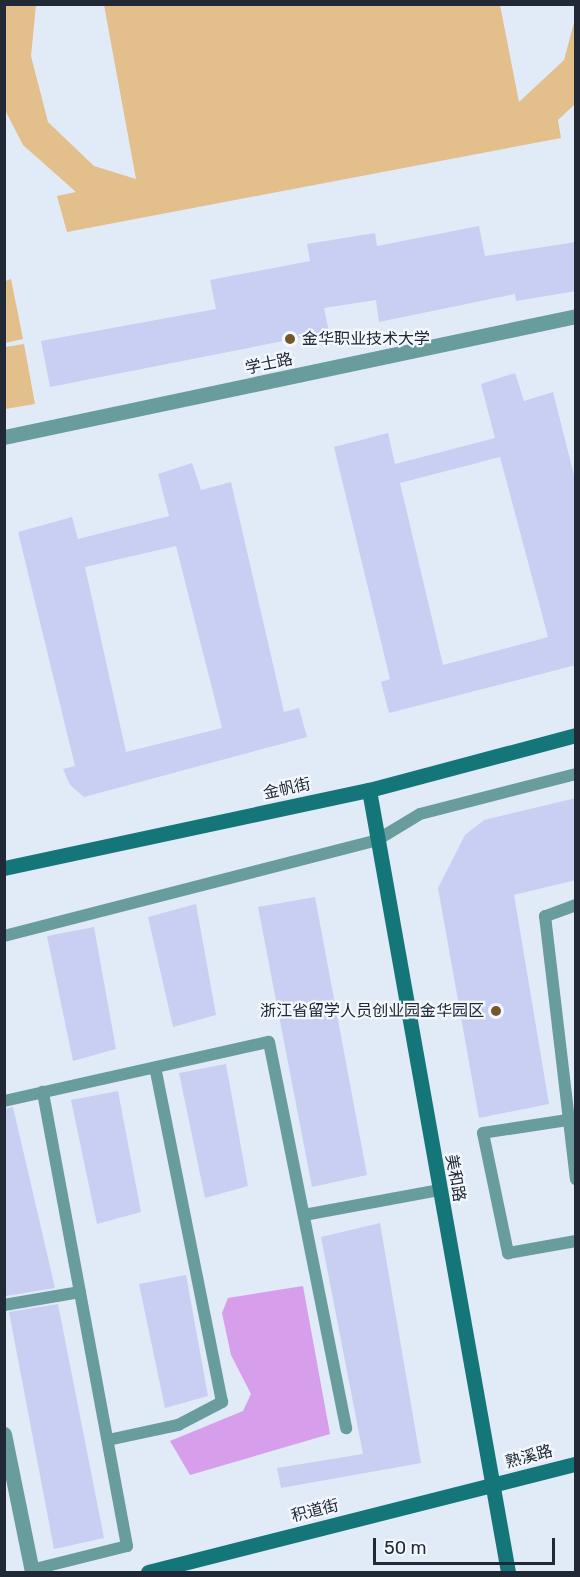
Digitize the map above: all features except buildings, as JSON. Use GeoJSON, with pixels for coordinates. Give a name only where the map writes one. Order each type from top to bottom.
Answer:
{"type":"FeatureCollection","features":[{"type":"Feature","properties":{"kind":"street","name":"学士路"},"geometry":{"type":"LineString","coordinates":[[4,437],[576,316]]}},
{"type":"Feature","properties":{"kind":"street","name":"金帆街"},"geometry":{"type":"LineString","coordinates":[[4,868],[369,790],[576,735]]}},
{"type":"Feature","properties":{"kind":"street","name":"美和路"},"geometry":{"type":"LineString","coordinates":[[369,790],[507,1572]]}},
{"type":"Feature","properties":{"kind":"street"},"geometry":{"type":"LineString","coordinates":[[4,1434],[31,1571]]}},
{"type":"Feature","properties":{"kind":"street","name":"熟溪路"},"geometry":{"type":"LineString","coordinates":[[492,1485],[576,1464]]}},
{"type":"Feature","properties":{"kind":"street","name":"积道街"},"geometry":{"type":"LineString","coordinates":[[148,1572],[492,1485]]}},
{"type":"Feature","properties":{"kind":"lane"},"geometry":{"type":"LineString","coordinates":[[4,936],[377,840],[420,814],[576,774]]}},
{"type":"Feature","properties":{"kind":"lane"},"geometry":{"type":"LineString","coordinates":[[576,905],[545,916],[572,1119],[576,1179]]}},
{"type":"Feature","properties":{"kind":"lane"},"geometry":{"type":"LineString","coordinates":[[4,1101],[269,1042],[346,1428]]}},
{"type":"Feature","properties":{"kind":"lane"},"geometry":{"type":"LineString","coordinates":[[108,1440],[178,1425],[222,1402],[155,1068]]}},
{"type":"Feature","properties":{"kind":"lane"},"geometry":{"type":"LineString","coordinates":[[31,1571],[127,1546],[43,1092]]}},
{"type":"Feature","properties":{"kind":"lane"},"geometry":{"type":"LineString","coordinates":[[572,1119],[483,1133],[508,1253],[576,1240]]}},
{"type":"Feature","properties":{"kind":"lane"},"geometry":{"type":"LineString","coordinates":[[304,1215],[439,1190]]}},
{"type":"Feature","properties":{"kind":"lane"},"geometry":{"type":"LineString","coordinates":[[4,1305],[80,1292]]}},
{"type":"Feature","properties":{"kind":"shaded area"},"geometry":{"type":"Polygon","coordinates":[[[4,5],[36,5],[31,56],[48,122],[94,166],[136,179],[104,5],[500,5],[519,102],[564,60],[575,19],[575,104],[558,120],[561,138],[67,232],[57,196],[76,192],[23,145],[5,110],[4,5]]]}},
{"type":"Feature","properties":{"kind":"shaded area"},"geometry":{"type":"Polygon","coordinates":[[[11,279],[23,339],[5,343],[5,281],[11,279]]]}},
{"type":"Feature","properties":{"kind":"shaded area"},"geometry":{"type":"Polygon","coordinates":[[[24,344],[35,404],[5,409],[5,347],[24,344]]]}},
{"type":"Feature","properties":{"kind":"shaded area"},"geometry":{"type":"Polygon","coordinates":[[[303,1286],[330,1434],[190,1475],[170,1441],[243,1411],[251,1394],[231,1355],[222,1313],[228,1298],[303,1286]]]}},
{"type":"Feature","properties":{"kind":"place","name":"金华职业技术大学"},"geometry":{"type":"Point","coordinates":[290,339]}},
{"type":"Feature","properties":{"kind":"place","name":"浙江省留学人员创业园金华园区"},"geometry":{"type":"Point","coordinates":[496,1011]}}]}
